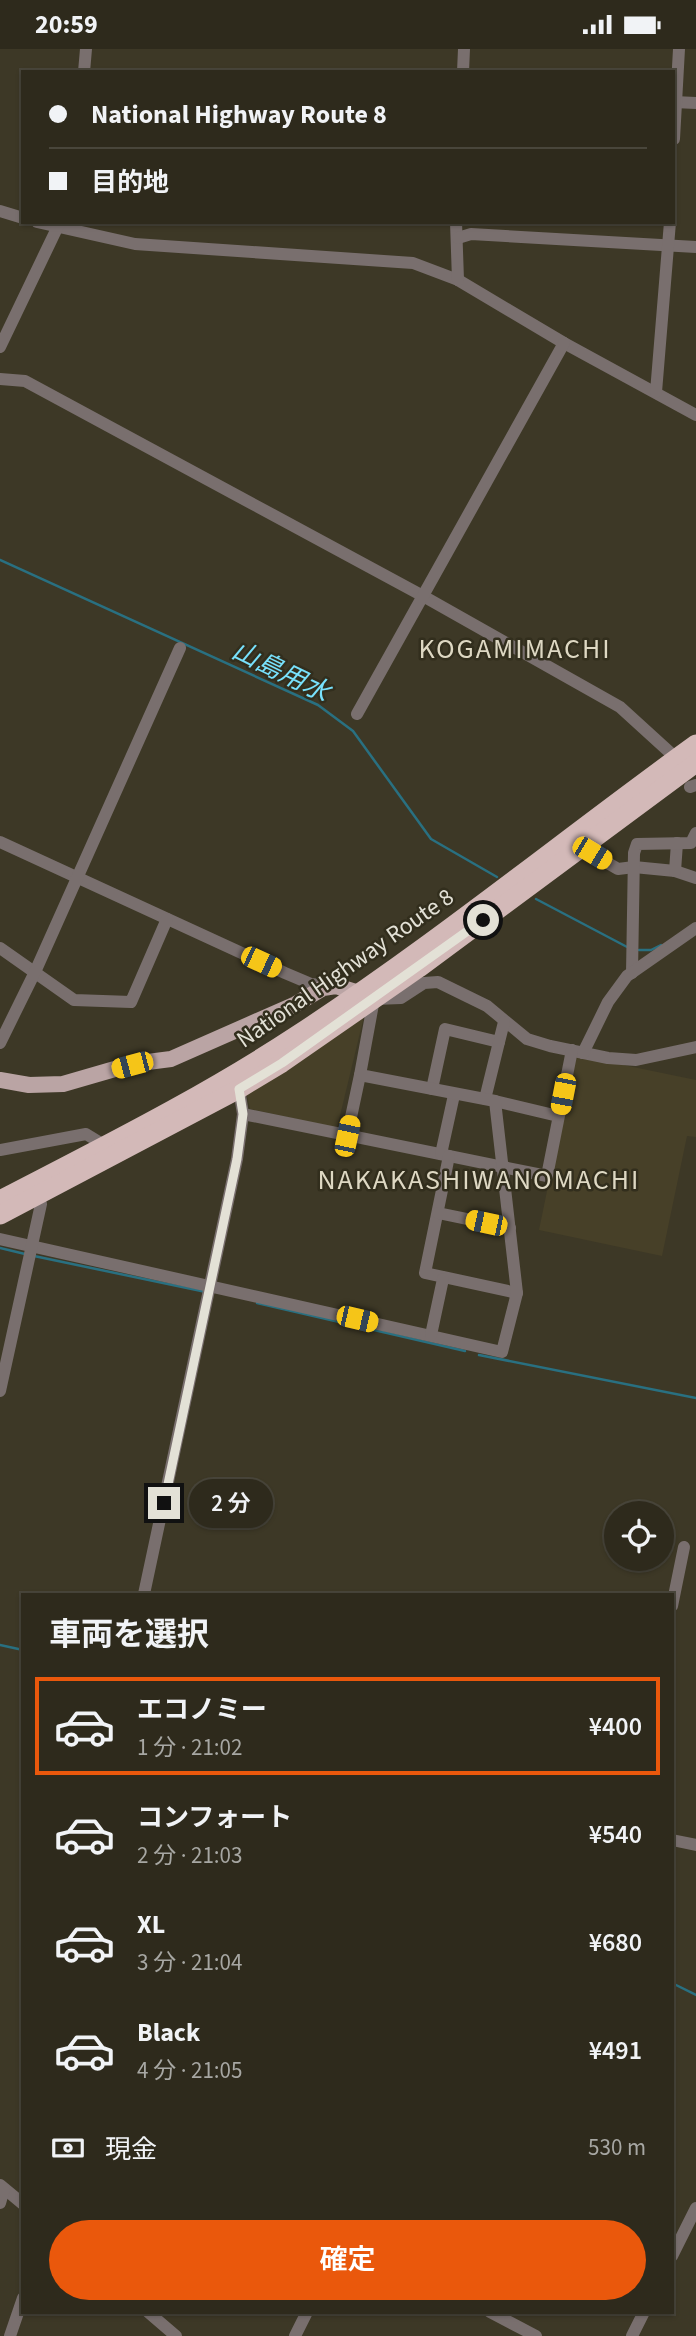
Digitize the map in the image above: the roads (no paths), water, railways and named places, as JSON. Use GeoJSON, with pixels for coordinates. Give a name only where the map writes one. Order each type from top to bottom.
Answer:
{"type":"FeatureCollection","features":[{"type":"Feature","properties":{"kind":"highway","name":"National Highway Route 8"},"geometry":{"type":"LineString","coordinates":[[0,1215],[239,1089],[282,1063],[668,757],[696,744]]}},
{"type":"Feature","properties":{"kind":"highway","name":"National Highway Route 8"},"geometry":{"type":"LineString","coordinates":[[0,1200],[248,1065],[367,996],[505,904],[696,763]]}},
{"type":"Feature","properties":{"kind":"main road"},"geometry":{"type":"LineString","coordinates":[[0,1080],[29,1085],[63,1084],[132,1065],[171,1059],[193,1051],[213,1038],[296,1004],[310,994],[336,986],[367,996]]}},
{"type":"Feature","properties":{"kind":"main road"},"geometry":{"type":"LineString","coordinates":[[296,1004],[298,1035]]}},
{"type":"Feature","properties":{"kind":"street"},"geometry":{"type":"LineString","coordinates":[[84,70],[86,49]]}},
{"type":"Feature","properties":{"kind":"street"},"geometry":{"type":"LineString","coordinates":[[463,70],[464,49]]}},
{"type":"Feature","properties":{"kind":"street"},"geometry":{"type":"LineString","coordinates":[[679,49],[675,102],[696,103]]}},
{"type":"Feature","properties":{"kind":"street"},"geometry":{"type":"LineString","coordinates":[[0,211],[21,217]]}},
{"type":"Feature","properties":{"kind":"street"},"geometry":{"type":"LineString","coordinates":[[456,224],[458,280]]}},
{"type":"Feature","properties":{"kind":"street"},"geometry":{"type":"LineString","coordinates":[[656,392],[670,224]]}},
{"type":"Feature","properties":{"kind":"street"},"geometry":{"type":"LineString","coordinates":[[0,347],[58,225],[135,244],[413,263],[458,280],[564,343],[696,415]]}},
{"type":"Feature","properties":{"kind":"street"},"geometry":{"type":"LineString","coordinates":[[458,238],[471,234],[696,247]]}},
{"type":"Feature","properties":{"kind":"street"},"geometry":{"type":"LineString","coordinates":[[357,714],[564,343]]}},
{"type":"Feature","properties":{"kind":"street"},"geometry":{"type":"LineString","coordinates":[[0,379],[25,381],[423,596],[620,707],[668,757]]}},
{"type":"Feature","properties":{"kind":"street"},"geometry":{"type":"LineString","coordinates":[[0,1043],[35,972],[180,648]]}},
{"type":"Feature","properties":{"kind":"street"},"geometry":{"type":"LineString","coordinates":[[632,973],[634,867],[637,844],[694,841]]}},
{"type":"Feature","properties":{"kind":"street"},"geometry":{"type":"LineString","coordinates":[[0,842],[311,983],[336,986]]}},
{"type":"Feature","properties":{"kind":"street"},"geometry":{"type":"LineString","coordinates":[[675,871],[677,843]]}},
{"type":"Feature","properties":{"kind":"street"},"geometry":{"type":"LineString","coordinates":[[582,848],[618,869],[634,867],[675,871],[696,879]]}},
{"type":"Feature","properties":{"kind":"street"},"geometry":{"type":"LineString","coordinates":[[438,982],[442,958],[491,922],[505,904]]}},
{"type":"Feature","properties":{"kind":"street"},"geometry":{"type":"LineString","coordinates":[[0,948],[74,1000],[131,1002],[167,919]]}},
{"type":"Feature","properties":{"kind":"street"},"geometry":{"type":"LineString","coordinates":[[243,1114],[547,1176],[558,1116],[577,1051],[608,1002],[632,973],[696,928]]}},
{"type":"Feature","properties":{"kind":"street"},"geometry":{"type":"LineString","coordinates":[[347,1136],[360,1075],[367,996],[401,998],[424,983],[438,982],[487,1006],[527,1039],[577,1051],[636,1060],[696,1047]]}},
{"type":"Feature","properties":{"kind":"street"},"geometry":{"type":"LineString","coordinates":[[0,1239],[209,1290],[502,1352],[517,1293],[505,1169],[490,1100],[499,1042],[505,1022]]}},
{"type":"Feature","properties":{"kind":"street"},"geometry":{"type":"LineString","coordinates":[[432,1089],[445,1029],[499,1042]]}},
{"type":"Feature","properties":{"kind":"street"},"geometry":{"type":"LineString","coordinates":[[360,1075],[558,1116]]}},
{"type":"Feature","properties":{"kind":"street"},"geometry":{"type":"LineString","coordinates":[[144,1593],[237,1159],[243,1114],[239,1089]]}},
{"type":"Feature","properties":{"kind":"street"},"geometry":{"type":"LineString","coordinates":[[454,1095],[438,1213],[425,1273],[517,1293]]}},
{"type":"Feature","properties":{"kind":"street"},"geometry":{"type":"LineString","coordinates":[[0,1150],[86,1134],[104,1145]]}},
{"type":"Feature","properties":{"kind":"street"},"geometry":{"type":"LineString","coordinates":[[0,1391],[41,1204],[36,1196]]}},
{"type":"Feature","properties":{"kind":"street"},"geometry":{"type":"LineString","coordinates":[[438,1213],[510,1228]]}},
{"type":"Feature","properties":{"kind":"street"},"geometry":{"type":"LineString","coordinates":[[431,1335],[443,1279]]}},
{"type":"Feature","properties":{"kind":"street"},"geometry":{"type":"LineString","coordinates":[[674,1596],[684,1547]]}},
{"type":"Feature","properties":{"kind":"street"},"geometry":{"type":"LineString","coordinates":[[674,1840],[696,1845]]}},
{"type":"Feature","properties":{"kind":"street"},"geometry":{"type":"LineString","coordinates":[[0,2203],[2,2187]]}},
{"type":"Feature","properties":{"kind":"street"},"geometry":{"type":"LineString","coordinates":[[2,2187],[21,2202]]}},
{"type":"Feature","properties":{"kind":"street"},"geometry":{"type":"LineString","coordinates":[[674,2252],[696,2208]]}},
{"type":"Feature","properties":{"kind":"street"},"geometry":{"type":"LineString","coordinates":[[10,2336],[21,2304]]}},
{"type":"Feature","properties":{"kind":"street"},"geometry":{"type":"LineString","coordinates":[[150,2314],[176,2336]]}},
{"type":"Feature","properties":{"kind":"street"},"geometry":{"type":"LineString","coordinates":[[295,2336],[306,2314]]}},
{"type":"Feature","properties":{"kind":"street"},"geometry":{"type":"LineString","coordinates":[[494,2314],[536,2336]]}},
{"type":"Feature","properties":{"kind":"street"},"geometry":{"type":"LineString","coordinates":[[632,2336],[643,2314]]}},
{"type":"Feature","properties":{"kind":"waterway","name":"山島用水"},"geometry":{"type":"LineString","coordinates":[[0,560],[318,705],[353,731],[431,839],[497,877]]}},
{"type":"Feature","properties":{"kind":"waterway","name":"山島用水"},"geometry":{"type":"LineString","coordinates":[[536,899],[629,948]]}},
{"type":"Feature","properties":{"kind":"waterway","name":"山島用水"},"geometry":{"type":"LineString","coordinates":[[639,950],[651,950],[661,945]]}},
{"type":"Feature","properties":{"kind":"waterway"},"geometry":{"type":"LineString","coordinates":[[0,1248],[25,1254]]}},
{"type":"Feature","properties":{"kind":"waterway"},"geometry":{"type":"LineString","coordinates":[[34,1256],[206,1292]]}},
{"type":"Feature","properties":{"kind":"waterway"},"geometry":{"type":"LineString","coordinates":[[257,1303],[465,1351]]}},
{"type":"Feature","properties":{"kind":"waterway"},"geometry":{"type":"LineString","coordinates":[[479,1355],[696,1398]]}},
{"type":"Feature","properties":{"kind":"waterway"},"geometry":{"type":"LineString","coordinates":[[0,1645],[21,1650]]}},
{"type":"Feature","properties":{"kind":"waterway"},"geometry":{"type":"LineString","coordinates":[[674,1984],[696,1995]]}},
{"type":"Feature","properties":{"kind":"district","name":"KOGAMIMACHI"},"geometry":{"type":"Point","coordinates":[515,648]}},
{"type":"Feature","properties":{"kind":"district","name":"NAKAKASHIWANOMACHI"},"geometry":{"type":"Point","coordinates":[479,1179]}}]}
